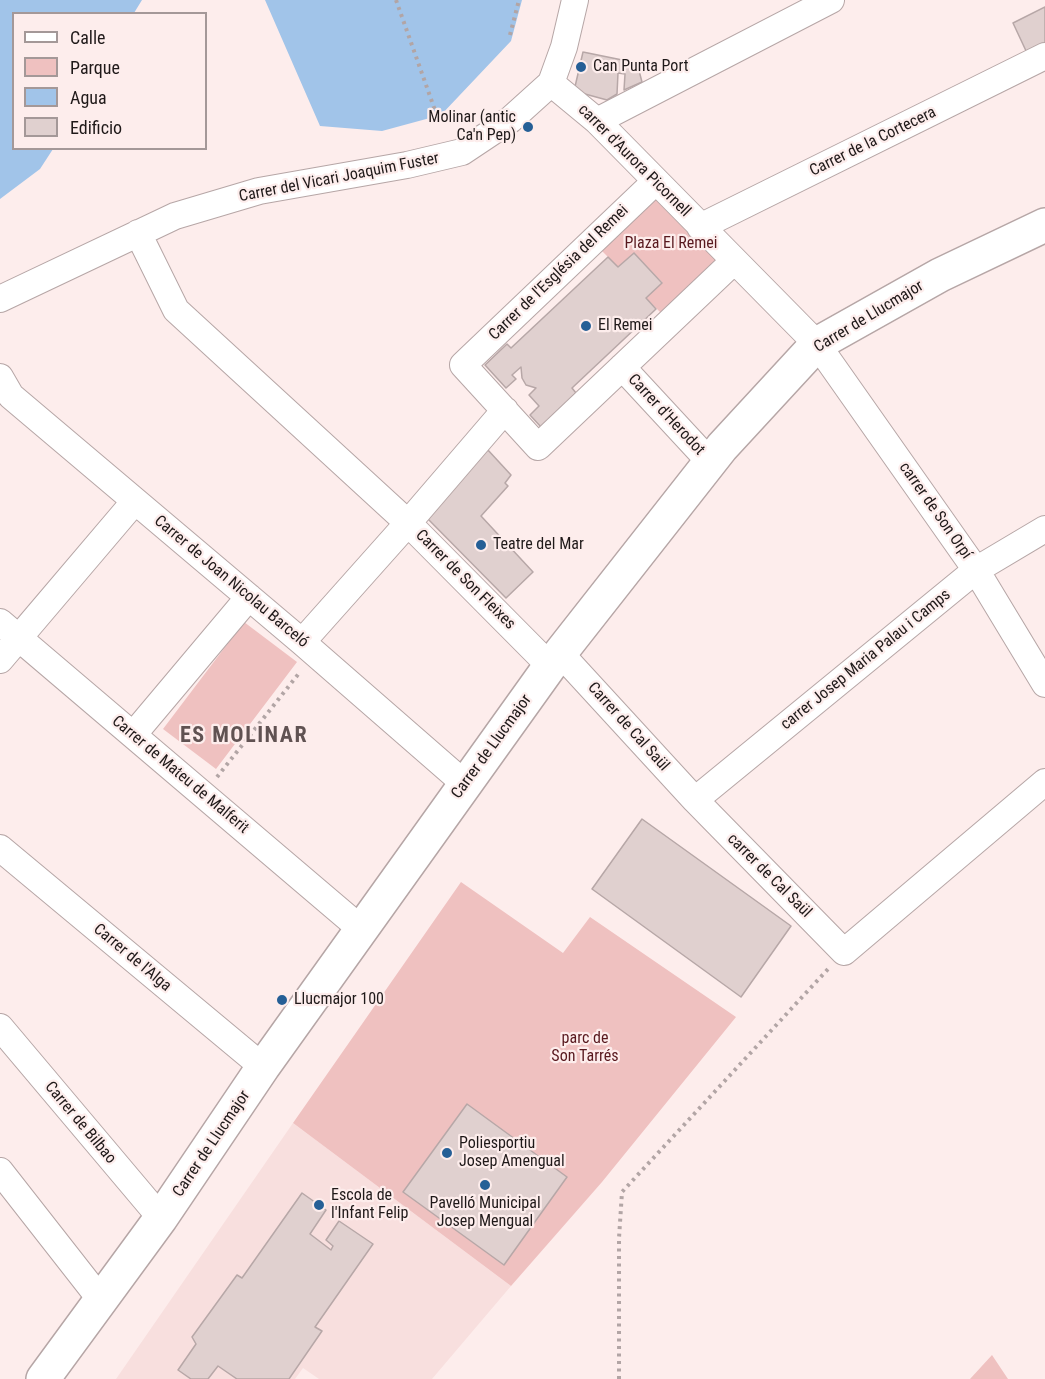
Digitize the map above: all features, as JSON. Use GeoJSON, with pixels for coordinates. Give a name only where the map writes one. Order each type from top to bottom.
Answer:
{"type":"FeatureCollection","features":[{"type":"Feature","properties":{"kind":"street","name":"Carrer del Vicari Joaquim Fuster"},"geometry":{"type":"LineString","coordinates":[[0,299],[175,216],[260,191],[407,165],[462,152],[510,120],[551,83],[564,47],[575,0]]}},
{"type":"Feature","properties":{"kind":"street"},"geometry":{"type":"LineString","coordinates":[[597,121],[831,0]]}},
{"type":"Feature","properties":{"kind":"street","name":"Carrer de la Cortecera"},"geometry":{"type":"LineString","coordinates":[[700,226],[1045,56]]}},
{"type":"Feature","properties":{"kind":"street","name":"carrer d'Aurora Picornell"},"geometry":{"type":"LineString","coordinates":[[551,83],[597,121],[817,344]]}},
{"type":"Feature","properties":{"kind":"street","name":"Carrer de l'Església del Remei"},"geometry":{"type":"LineString","coordinates":[[505,410],[463,365],[656,181]]}},
{"type":"Feature","properties":{"kind":"street","name":"Carrer de Llucmajor"},"geometry":{"type":"LineString","coordinates":[[44,1379],[161,1218],[263,1067],[555,659],[710,462],[817,344],[940,275],[1045,225]]}},
{"type":"Feature","properties":{"kind":"street"},"geometry":{"type":"LineString","coordinates":[[138,233],[177,310],[408,523],[308,647]]}},
{"type":"Feature","properties":{"kind":"street"},"geometry":{"type":"LineString","coordinates":[[505,410],[538,447],[734,261]]}},
{"type":"Feature","properties":{"kind":"street","name":"carrer de Son Orpí"},"geometry":{"type":"LineString","coordinates":[[817,344],[976,570],[1045,684]]}},
{"type":"Feature","properties":{"kind":"street","name":"Carrer d'Herodot"},"geometry":{"type":"LineString","coordinates":[[622,367],[710,462]]}},
{"type":"Feature","properties":{"kind":"street","name":"Carrer de Joan Nicolau Barceló"},"geometry":{"type":"LineString","coordinates":[[0,377],[11,396],[308,647],[465,784]]}},
{"type":"Feature","properties":{"kind":"street","name":"Carrer de Son Fleixes"},"geometry":{"type":"LineString","coordinates":[[505,410],[408,523],[555,659]]}},
{"type":"Feature","properties":{"kind":"street"},"geometry":{"type":"LineString","coordinates":[[0,660],[9,629],[135,501]]}},
{"type":"Feature","properties":{"kind":"street","name":"carrer Josep Maria Palau i Camps"},"geometry":{"type":"LineString","coordinates":[[695,801],[976,570],[1045,529]]}},
{"type":"Feature","properties":{"kind":"street"},"geometry":{"type":"LineString","coordinates":[[133,735],[249,597]]}},
{"type":"Feature","properties":{"kind":"street","name":"Carrer de Mateu de Malferit"},"geometry":{"type":"LineString","coordinates":[[9,629],[361,929]]}},
{"type":"Feature","properties":{"kind":"street","name":"Carrer de Cal Saül"},"geometry":{"type":"LineString","coordinates":[[555,659],[695,801]]}},
{"type":"Feature","properties":{"kind":"street"},"geometry":{"type":"LineString","coordinates":[[844,952],[1045,782]]}},
{"type":"Feature","properties":{"kind":"street","name":"carrer de Cal Saül"},"geometry":{"type":"LineString","coordinates":[[695,801],[844,952]]}},
{"type":"Feature","properties":{"kind":"street","name":"Carrer de l'Alga"},"geometry":{"type":"LineString","coordinates":[[0,848],[263,1067]]}},
{"type":"Feature","properties":{"kind":"street","name":"Carrer de Bilbao"},"geometry":{"type":"LineString","coordinates":[[0,1027],[161,1218]]}},
{"type":"Feature","properties":{"kind":"street"},"geometry":{"type":"LineString","coordinates":[[0,1171],[101,1300]]}},
{"type":"Feature","properties":{"kind":"path"},"geometry":{"type":"LineString","coordinates":[[396,0],[437,116]]}},
{"type":"Feature","properties":{"kind":"path"},"geometry":{"type":"LineString","coordinates":[[510,36],[519,0]]}},
{"type":"Feature","properties":{"kind":"path"},"geometry":{"type":"LineString","coordinates":[[203,795],[308,647]]}},
{"type":"Feature","properties":{"kind":"path"},"geometry":{"type":"LineString","coordinates":[[619,1379],[622,1192],[844,952]]}},
{"type":"Feature","properties":{"kind":"shaded area","name":"Escola de l'Infant Felip"},"geometry":{"type":"Polygon","coordinates":[[[293,1123],[511,1286],[432,1379],[319,1379],[303,1368],[295,1379],[116,1379],[293,1123]]]}},
{"type":"Feature","properties":{"kind":"green space","name":"Plaza El Remei"},"geometry":{"type":"Polygon","coordinates":[[[656,181],[734,261],[670,322],[646,298],[662,282],[634,253],[618,267],[592,241],[656,181]]]}},
{"type":"Feature","properties":{"kind":"green space"},"geometry":{"type":"Polygon","coordinates":[[[244,622],[297,662],[216,769],[163,729],[244,622]]]}},
{"type":"Feature","properties":{"kind":"green space","name":"parc de Son Tarrés"},"geometry":{"type":"Polygon","coordinates":[[[461,882],[563,953],[590,917],[736,1017],[602,1182],[511,1286],[293,1123],[461,882]]]}},
{"type":"Feature","properties":{"kind":"green space"},"geometry":{"type":"Polygon","coordinates":[[[992,1355],[1008,1379],[970,1379],[992,1355]]]}},
{"type":"Feature","properties":{"kind":"water"},"geometry":{"type":"Polygon","coordinates":[[[0,0],[142,0],[135,12],[12,12],[12,150],[52,150],[40,169],[0,199],[0,0]]]}},
{"type":"Feature","properties":{"kind":"water"},"geometry":{"type":"Polygon","coordinates":[[[265,0],[522,0],[511,41],[441,115],[382,131],[320,126],[265,0]]]}},
{"type":"Feature","properties":{"kind":"building"},"geometry":{"type":"Polygon","coordinates":[[[1045,7],[1045,44],[1027,53],[1013,23],[1045,7]]]}},
{"type":"Feature","properties":{"kind":"building"},"geometry":{"type":"Polygon","coordinates":[[[583,52],[637,63],[642,82],[624,90],[625,74],[618,73],[617,94],[607,100],[574,91],[583,52]]]}},
{"type":"Feature","properties":{"kind":"building","name":"El Remei"},"geometry":{"type":"Polygon","coordinates":[[[634,253],[662,283],[646,298],[656,309],[572,388],[576,393],[541,427],[530,415],[539,406],[529,395],[536,388],[526,385],[522,378],[521,367],[512,375],[516,379],[506,388],[485,365],[507,344],[511,348],[608,257],[618,267],[634,253]]]}},
{"type":"Feature","properties":{"kind":"building","name":"Teatre del Mar"},"geometry":{"type":"Polygon","coordinates":[[[487,449],[511,475],[505,483],[508,486],[481,516],[533,572],[506,598],[427,518],[487,449]]]}},
{"type":"Feature","properties":{"kind":"building"},"geometry":{"type":"Polygon","coordinates":[[[642,819],[791,926],[741,997],[592,889],[642,819]]]}},
{"type":"Feature","properties":{"kind":"building","name":"Pavelló Municipal Josep Mengual"},"geometry":{"type":"Polygon","coordinates":[[[467,1104],[567,1177],[504,1265],[403,1192],[467,1104]]]}},
{"type":"Feature","properties":{"kind":"building"},"geometry":{"type":"Polygon","coordinates":[[[302,1193],[326,1210],[310,1234],[331,1250],[333,1246],[326,1240],[339,1221],[373,1244],[315,1327],[322,1331],[289,1379],[237,1379],[218,1366],[208,1379],[191,1379],[178,1370],[196,1344],[192,1337],[237,1275],[242,1278],[302,1193]]]}},
{"type":"Feature","properties":{"kind":"place","name":"Can Punta Port"},"geometry":{"type":"Point","coordinates":[581,67]}},
{"type":"Feature","properties":{"kind":"place","name":"Molinar (antic Ca'n Pep)"},"geometry":{"type":"Point","coordinates":[528,127]}},
{"type":"Feature","properties":{"kind":"place","name":"El Remei"},"geometry":{"type":"Point","coordinates":[586,326]}},
{"type":"Feature","properties":{"kind":"place","name":"Teatre del Mar"},"geometry":{"type":"Point","coordinates":[481,545]}},
{"type":"Feature","properties":{"kind":"place","name":"Llucmajor 100"},"geometry":{"type":"Point","coordinates":[282,1000]}},
{"type":"Feature","properties":{"kind":"place","name":"Poliesportiu Josep Amengual"},"geometry":{"type":"Point","coordinates":[447,1153]}},
{"type":"Feature","properties":{"kind":"place","name":"Pavelló Municipal Josep Mengual"},"geometry":{"type":"Point","coordinates":[485,1185]}},
{"type":"Feature","properties":{"kind":"place","name":"Escola de l'Infant Felip"},"geometry":{"type":"Point","coordinates":[319,1205]}},
{"type":"Feature","properties":{"kind":"district","name":"ES MOLINAR"},"geometry":{"type":"Point","coordinates":[244,736]}}]}
